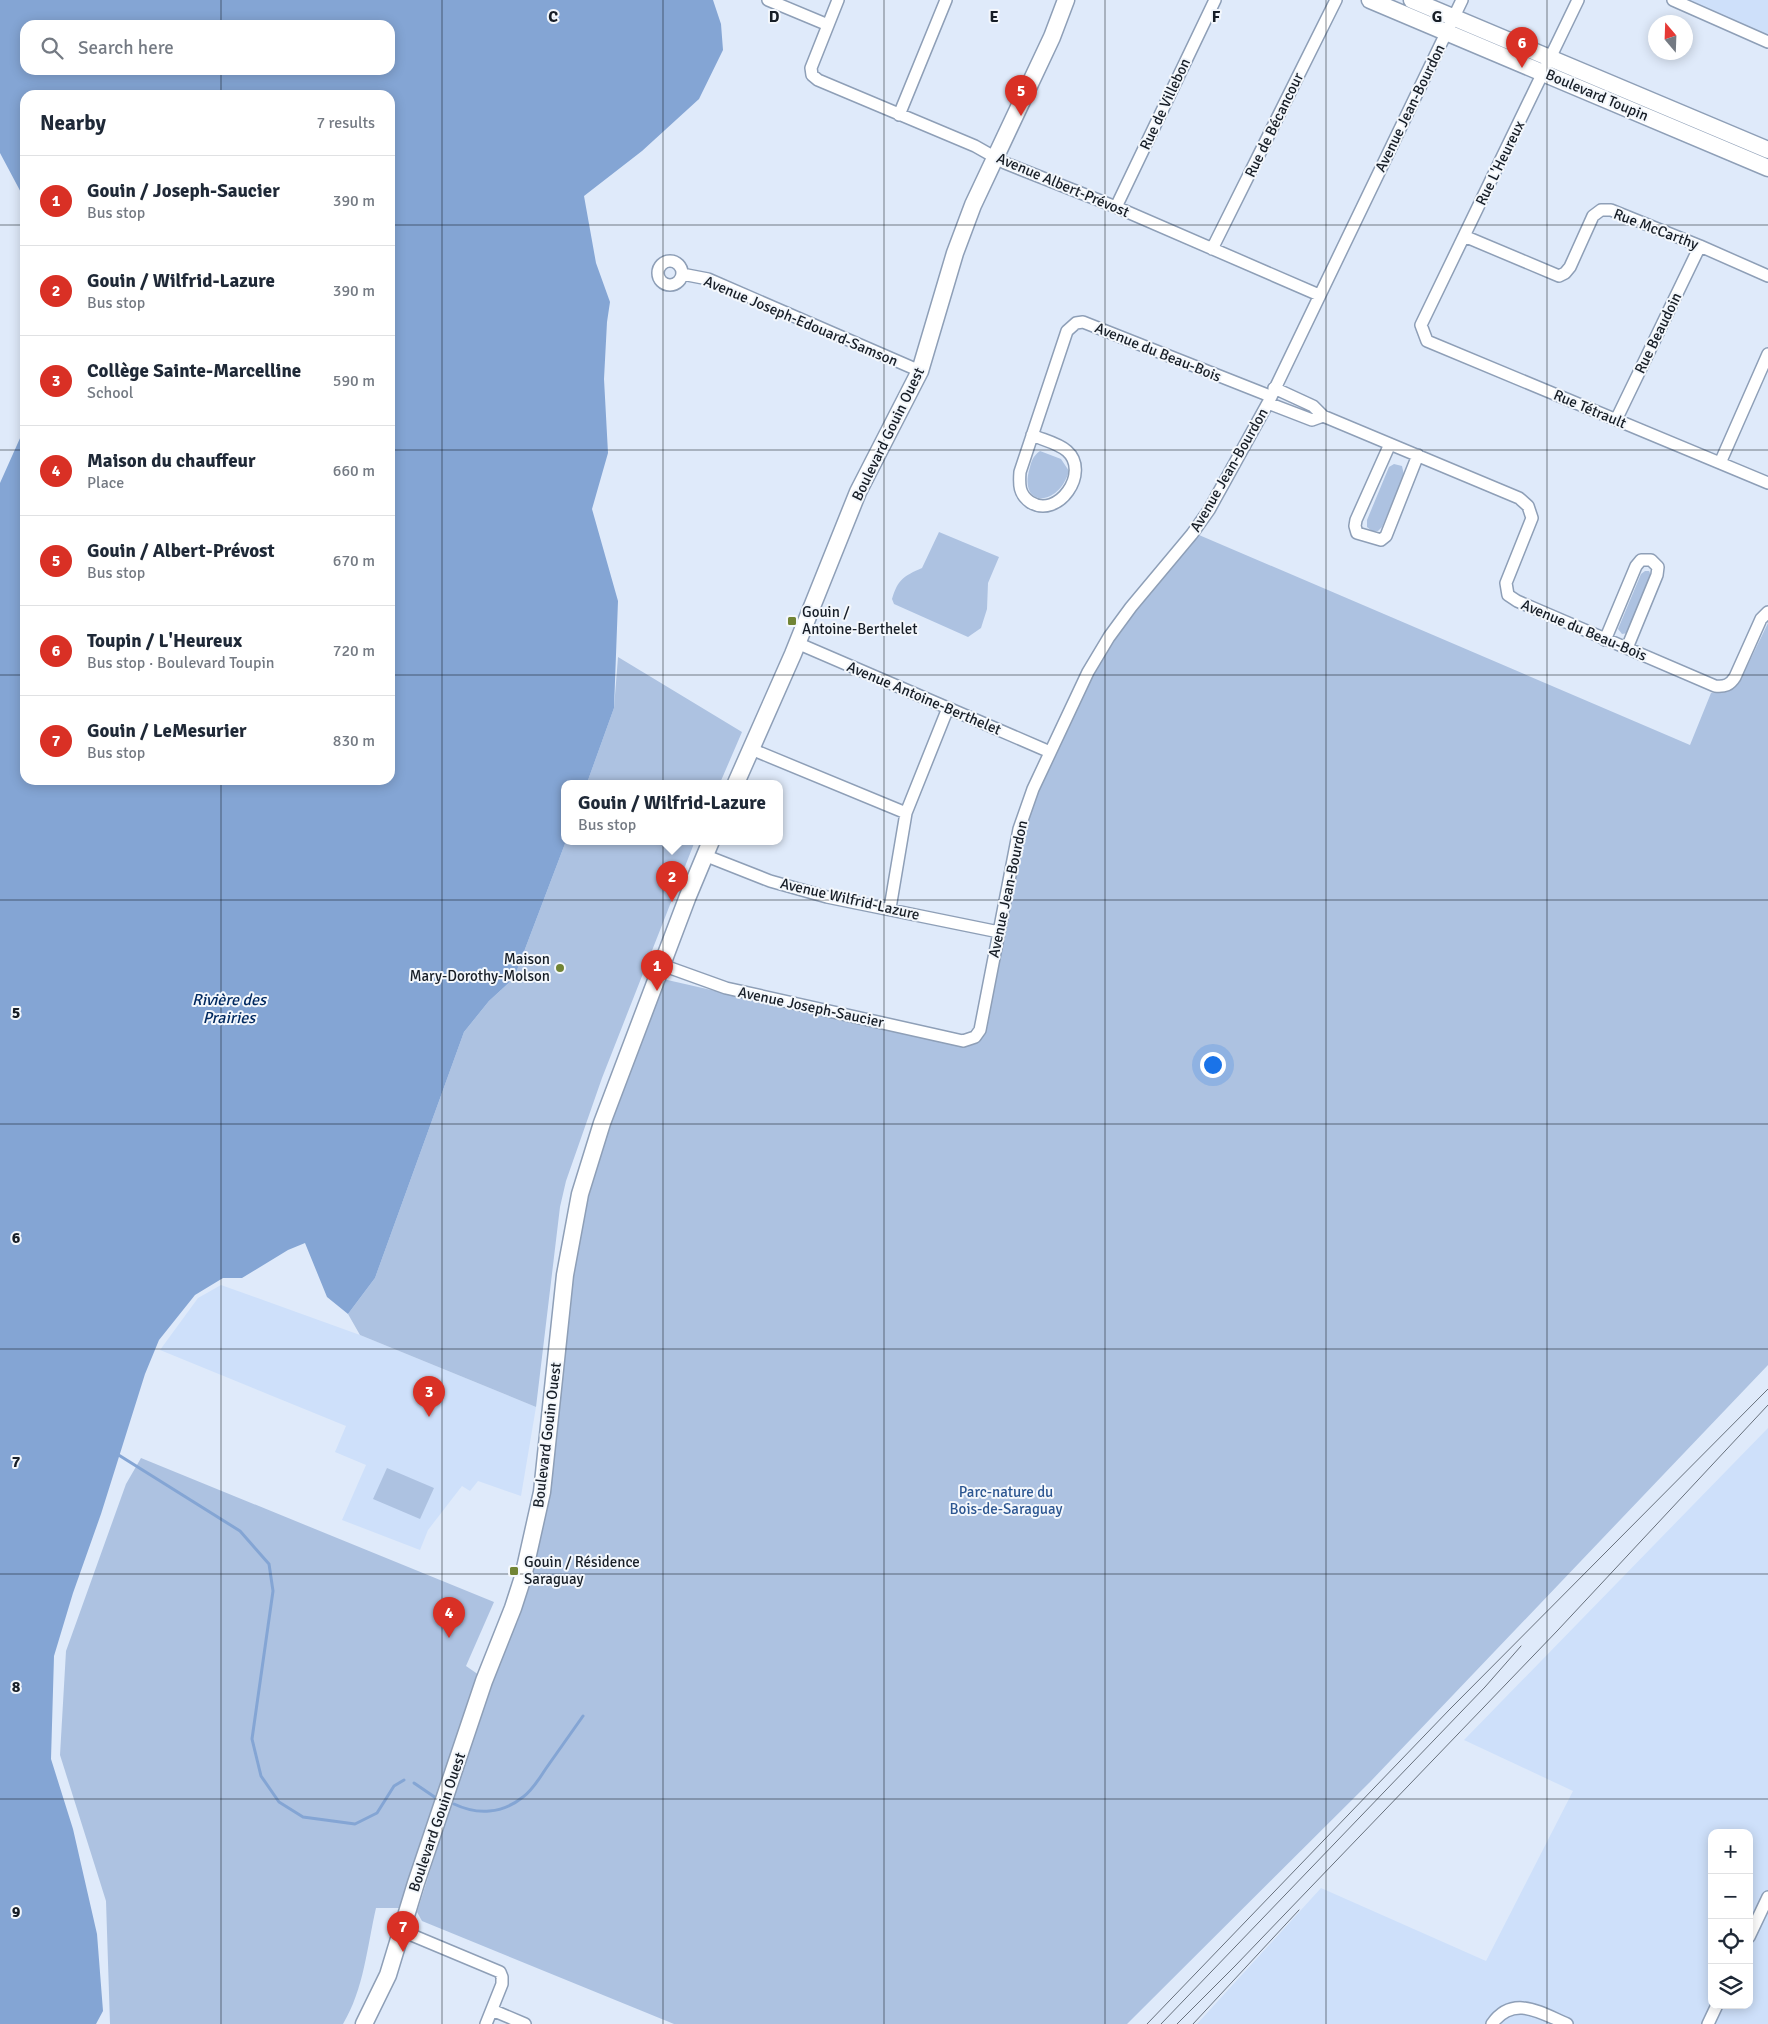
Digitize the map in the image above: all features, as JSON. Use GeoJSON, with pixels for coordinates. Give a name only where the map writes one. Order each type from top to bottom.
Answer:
{"type":"FeatureCollection","features":[{"type":"Feature","properties":{"kind":"street"},"geometry":{"type":"LineString","coordinates":[[768,0],[828,25],[838,0]]}},
{"type":"Feature","properties":{"kind":"street"},"geometry":{"type":"LineString","coordinates":[[898,115],[946,0]]}},
{"type":"Feature","properties":{"kind":"street","name":"Boulevard Gouin Ouest"},"geometry":{"type":"LineString","coordinates":[[737,780],[797,643],[858,492],[920,371],[958,244],[994,156],[1052,37],[1066,0]]}},
{"type":"Feature","properties":{"kind":"street","name":"Rue de Villebon"},"geometry":{"type":"LineString","coordinates":[[1116,207],[1215,0]]}},
{"type":"Feature","properties":{"kind":"street","name":"Rue de Bécancour"},"geometry":{"type":"LineString","coordinates":[[1212,249],[1336,0]]}},
{"type":"Feature","properties":{"kind":"street","name":"Boulevard Toupin"},"geometry":{"type":"LineString","coordinates":[[1370,0],[1550,58],[1768,150]]}},
{"type":"Feature","properties":{"kind":"street","name":"Boulevard Toupin"},"geometry":{"type":"LineString","coordinates":[[1412,0],[1450,25],[1543,72],[1768,168]]}},
{"type":"Feature","properties":{"kind":"street","name":"Avenue Jean-Bourdon"},"geometry":{"type":"LineString","coordinates":[[962,1040],[975,1037],[980,1030],[1019,829],[1032,789],[1088,672],[1109,637],[1131,607],[1192,534],[1209,510],[1271,396],[1462,0]]}},
{"type":"Feature","properties":{"kind":"street","name":"Rue L'Heureux"},"geometry":{"type":"LineString","coordinates":[[1421,325],[1578,0]]}},
{"type":"Feature","properties":{"kind":"street"},"geometry":{"type":"LineString","coordinates":[[1673,0],[1768,41]]}},
{"type":"Feature","properties":{"kind":"street","name":"Avenue Albert-Prévost"},"geometry":{"type":"LineString","coordinates":[[828,25],[813,60],[811,72],[818,80],[975,146],[1005,162],[1116,207],[1319,295]]}},
{"type":"Feature","properties":{"kind":"street","name":"Rue McCarthy"},"geometry":{"type":"LineString","coordinates":[[1464,236],[1559,276],[1570,267],[1593,216],[1601,210],[1611,210],[1768,276]]}},
{"type":"Feature","properties":{"kind":"street","name":"Rue Beaudoin"},"geometry":{"type":"LineString","coordinates":[[1616,420],[1700,246]]}},
{"type":"Feature","properties":{"kind":"street","name":"Avenue Joseph-Edouard-Samson"},"geometry":{"type":"LineString","coordinates":[[682,274],[714,282],[920,371]]}},
{"type":"Feature","properties":{"kind":"street","name":"Avenue du Beau-Bois"},"geometry":{"type":"LineString","coordinates":[[1032,435],[1068,451],[1076,466],[1075,478],[1068,491],[1055,504],[1045,506],[1034,504],[1024,497],[1019,484],[1020,472],[1032,435],[1067,331],[1076,323],[1083,322],[1271,396],[1312,420],[1323,416],[1520,498],[1528,506],[1532,518],[1506,583],[1508,595],[1516,602],[1715,686],[1723,687],[1731,683],[1736,677],[1761,619],[1768,612]]}},
{"type":"Feature","properties":{"kind":"street","name":"Rue Tétrault"},"geometry":{"type":"LineString","coordinates":[[1421,325],[1428,341],[1768,483]]}},
{"type":"Feature","properties":{"kind":"street"},"geometry":{"type":"LineString","coordinates":[[1720,463],[1768,354]]}},
{"type":"Feature","properties":{"kind":"street"},"geometry":{"type":"LineString","coordinates":[[1390,444],[1356,520],[1357,533],[1381,540],[1386,536],[1418,455]]}},
{"type":"Feature","properties":{"kind":"street"},"geometry":{"type":"LineString","coordinates":[[1606,640],[1636,566],[1641,560],[1651,560],[1658,567],[1657,575],[1627,648]]}},
{"type":"Feature","properties":{"kind":"street","name":"Avenue Antoine-Berthelet"},"geometry":{"type":"LineString","coordinates":[[797,643],[1050,752]]}},
{"type":"Feature","properties":{"kind":"street"},"geometry":{"type":"LineString","coordinates":[[890,908],[906,814],[948,708]]}},
{"type":"Feature","properties":{"kind":"street"},"geometry":{"type":"LineString","coordinates":[[751,749],[906,814]]}},
{"type":"Feature","properties":{"kind":"street","name":"Boulevard Gouin Ouest"},"geometry":{"type":"LineString","coordinates":[[364,2024],[384,1985],[484,1680],[514,1608],[527,1562],[542,1492],[565,1275],[578,1204],[602,1123],[708,848]]}},
{"type":"Feature","properties":{"kind":"street","name":"Avenue Wilfrid-Lazure"},"geometry":{"type":"LineString","coordinates":[[708,848],[770,881],[828,897],[890,908],[998,932]]}},
{"type":"Feature","properties":{"kind":"street","name":"Avenue Joseph-Saucier"},"geometry":{"type":"LineString","coordinates":[[662,965],[726,988],[962,1040]]}},
{"type":"Feature","properties":{"kind":"street"},"geometry":{"type":"LineString","coordinates":[[1753,1929],[1768,1897]]}},
{"type":"Feature","properties":{"kind":"street"},"geometry":{"type":"LineString","coordinates":[[402,1931],[500,1972],[502,1977],[486,2024]]}},
{"type":"Feature","properties":{"kind":"street"},"geometry":{"type":"LineString","coordinates":[[1492,2024],[1504,2012],[1520,2007],[1535,2010],[1567,2024]]}},
{"type":"Feature","properties":{"kind":"street"},"geometry":{"type":"LineString","coordinates":[[1708,2024],[1715,2009]]}},
{"type":"Feature","properties":{"kind":"street"},"geometry":{"type":"LineString","coordinates":[[492,2010],[525,2024]]}},
{"type":"Feature","properties":{"kind":"shaded area"},"geometry":{"type":"Polygon","coordinates":[[[1673,0],[1768,0],[1768,40],[1673,0]]]}},
{"type":"Feature","properties":{"kind":"shaded area"},"geometry":{"type":"Polygon","coordinates":[[[221,1285],[360,1335],[536,1407],[521,1496],[478,1481],[470,1491],[462,1486],[428,1530],[420,1550],[342,1520],[366,1465],[335,1452],[346,1426],[160,1350],[198,1298],[221,1285]]]}},
{"type":"Feature","properties":{"kind":"shaded area"},"geometry":{"type":"Polygon","coordinates":[[[1768,1428],[1768,2024],[1197,2024],[1321,1888],[1486,1961],[1573,1791],[1464,1740],[1768,1428]]]}},
{"type":"Feature","properties":{"kind":"green space"},"geometry":{"type":"Polygon","coordinates":[[[1040,451],[1061,459],[1069,471],[1064,483],[1057,491],[1049,497],[1041,498],[1034,496],[1029,490],[1028,481],[1032,460],[1040,451]]]}},
{"type":"Feature","properties":{"kind":"green space"},"geometry":{"type":"Polygon","coordinates":[[[1394,464],[1402,466],[1404,475],[1382,527],[1378,531],[1372,531],[1367,527],[1367,520],[1389,467],[1394,464]]]}},
{"type":"Feature","properties":{"kind":"green space"},"geometry":{"type":"Polygon","coordinates":[[[939,532],[999,557],[988,583],[987,609],[981,628],[968,637],[894,604],[892,599],[902,579],[922,568],[939,532]]]}},
{"type":"Feature","properties":{"kind":"green space","name":"Parc-nature du Bois-de-Saraguay"},"geometry":{"type":"Polygon","coordinates":[[[1199,535],[1690,745],[1711,693],[1727,692],[1739,683],[1768,623],[1768,1365],[1370,1782],[1127,2024],[674,2024],[422,1921],[417,1912],[440,1839],[488,1694],[515,1623],[517,1623],[528,1589],[581,1222],[597,1156],[663,979],[963,1047],[979,1042],[987,1028],[1021,843],[1030,811],[1078,701],[1096,667],[1121,627],[1199,535]]]}},
{"type":"Feature","properties":{"kind":"green space"},"geometry":{"type":"Polygon","coordinates":[[[1649,571],[1651,575],[1628,633],[1622,634],[1618,629],[1641,574],[1649,571]]]}},
{"type":"Feature","properties":{"kind":"green space"},"geometry":{"type":"Polygon","coordinates":[[[618,657],[742,732],[721,780],[588,780],[614,708],[618,657]]]}},
{"type":"Feature","properties":{"kind":"green space"},"geometry":{"type":"Polygon","coordinates":[[[564,845],[693,845],[602,1078],[566,1181],[560,1207],[536,1407],[360,1335],[348,1314],[375,1278],[464,1032],[489,1001],[514,978],[564,845]]]}},
{"type":"Feature","properties":{"kind":"green space"},"geometry":{"type":"Polygon","coordinates":[[[141,1458],[494,1602],[466,1666],[479,1675],[401,1908],[376,1908],[356,1997],[343,2024],[110,2024],[106,1901],[60,1755],[66,1651],[126,1484],[141,1458]]]}},
{"type":"Feature","properties":{"kind":"green space"},"geometry":{"type":"Polygon","coordinates":[[[387,1468],[434,1488],[420,1519],[373,1499],[387,1468]]]}},
{"type":"Feature","properties":{"kind":"water","name":"Rivière des Prairies"},"geometry":{"type":"Polygon","coordinates":[[[0,0],[713,0],[721,24],[723,50],[699,99],[642,151],[584,196],[596,263],[610,302],[604,379],[608,453],[592,509],[618,601],[614,708],[588,780],[561,780],[561,845],[564,845],[514,978],[489,1001],[464,1032],[375,1278],[348,1314],[327,1297],[305,1243],[288,1250],[242,1278],[223,1278],[195,1295],[159,1340],[145,1374],[101,1514],[73,1593],[54,1656],[51,1759],[73,1829],[97,1934],[103,2011],[96,2024],[0,2024],[0,483],[20,438],[20,785],[395,785],[395,90],[20,90],[20,191],[0,153],[0,0]]]}},
{"type":"Feature","properties":{"kind":"waterway"},"geometry":{"type":"LineString","coordinates":[[117,1454],[240,1531],[269,1564],[273,1591],[252,1739],[261,1776],[279,1802],[303,1817],[355,1824],[377,1813],[394,1786],[404,1780]]}},
{"type":"Feature","properties":{"kind":"waterway"},"geometry":{"type":"LineString","coordinates":[[454,1804],[472,1810],[489,1811],[498,1810],[515,1803],[533,1787],[583,1716]]}},
{"type":"Feature","properties":{"kind":"waterway"},"geometry":{"type":"LineString","coordinates":[[414,1783],[436,1798]]}},
{"type":"Feature","properties":{"kind":"tram line"},"geometry":{"type":"LineString","coordinates":[[1147,2024],[1450,1709],[1768,1389]]}},
{"type":"Feature","properties":{"kind":"tram line"},"geometry":{"type":"LineString","coordinates":[[1177,2024],[1558,1630],[1768,1405]]}},
{"type":"Feature","properties":{"kind":"tram line"},"geometry":{"type":"LineString","coordinates":[[1161,2024],[1485,1687],[1521,1646]]}},
{"type":"Feature","properties":{"kind":"tram line"},"geometry":{"type":"LineString","coordinates":[[1193,2024],[1299,1910]]}},
{"type":"Feature","properties":{"kind":"place","name":"Toupin / L'Heureux"},"geometry":{"type":"Point","coordinates":[1522,68]}},
{"type":"Feature","properties":{"kind":"place","name":"Gouin / Albert-Prévost"},"geometry":{"type":"Point","coordinates":[1021,116]}},
{"type":"Feature","properties":{"kind":"place","name":"Gouin / Antoine-Berthelet"},"geometry":{"type":"Point","coordinates":[792,621]}},
{"type":"Feature","properties":{"kind":"place","name":"Gouin / Wilfrid-Lazure"},"geometry":{"type":"Point","coordinates":[672,902]}},
{"type":"Feature","properties":{"kind":"place","name":"Maison Mary-Dorothy-Molson"},"geometry":{"type":"Point","coordinates":[560,968]}},
{"type":"Feature","properties":{"kind":"place","name":"Gouin / Joseph-Saucier"},"geometry":{"type":"Point","coordinates":[657,991]}},
{"type":"Feature","properties":{"kind":"place","name":"Collège Sainte-Marcelline"},"geometry":{"type":"Point","coordinates":[429,1417]}},
{"type":"Feature","properties":{"kind":"place","name":"Gouin / Résidence Saraguay"},"geometry":{"type":"Point","coordinates":[514,1571]}},
{"type":"Feature","properties":{"kind":"place","name":"Maison du chauffeur"},"geometry":{"type":"Point","coordinates":[449,1638]}},
{"type":"Feature","properties":{"kind":"place","name":"Gouin / LeMesurier"},"geometry":{"type":"Point","coordinates":[403,1952]}}]}
